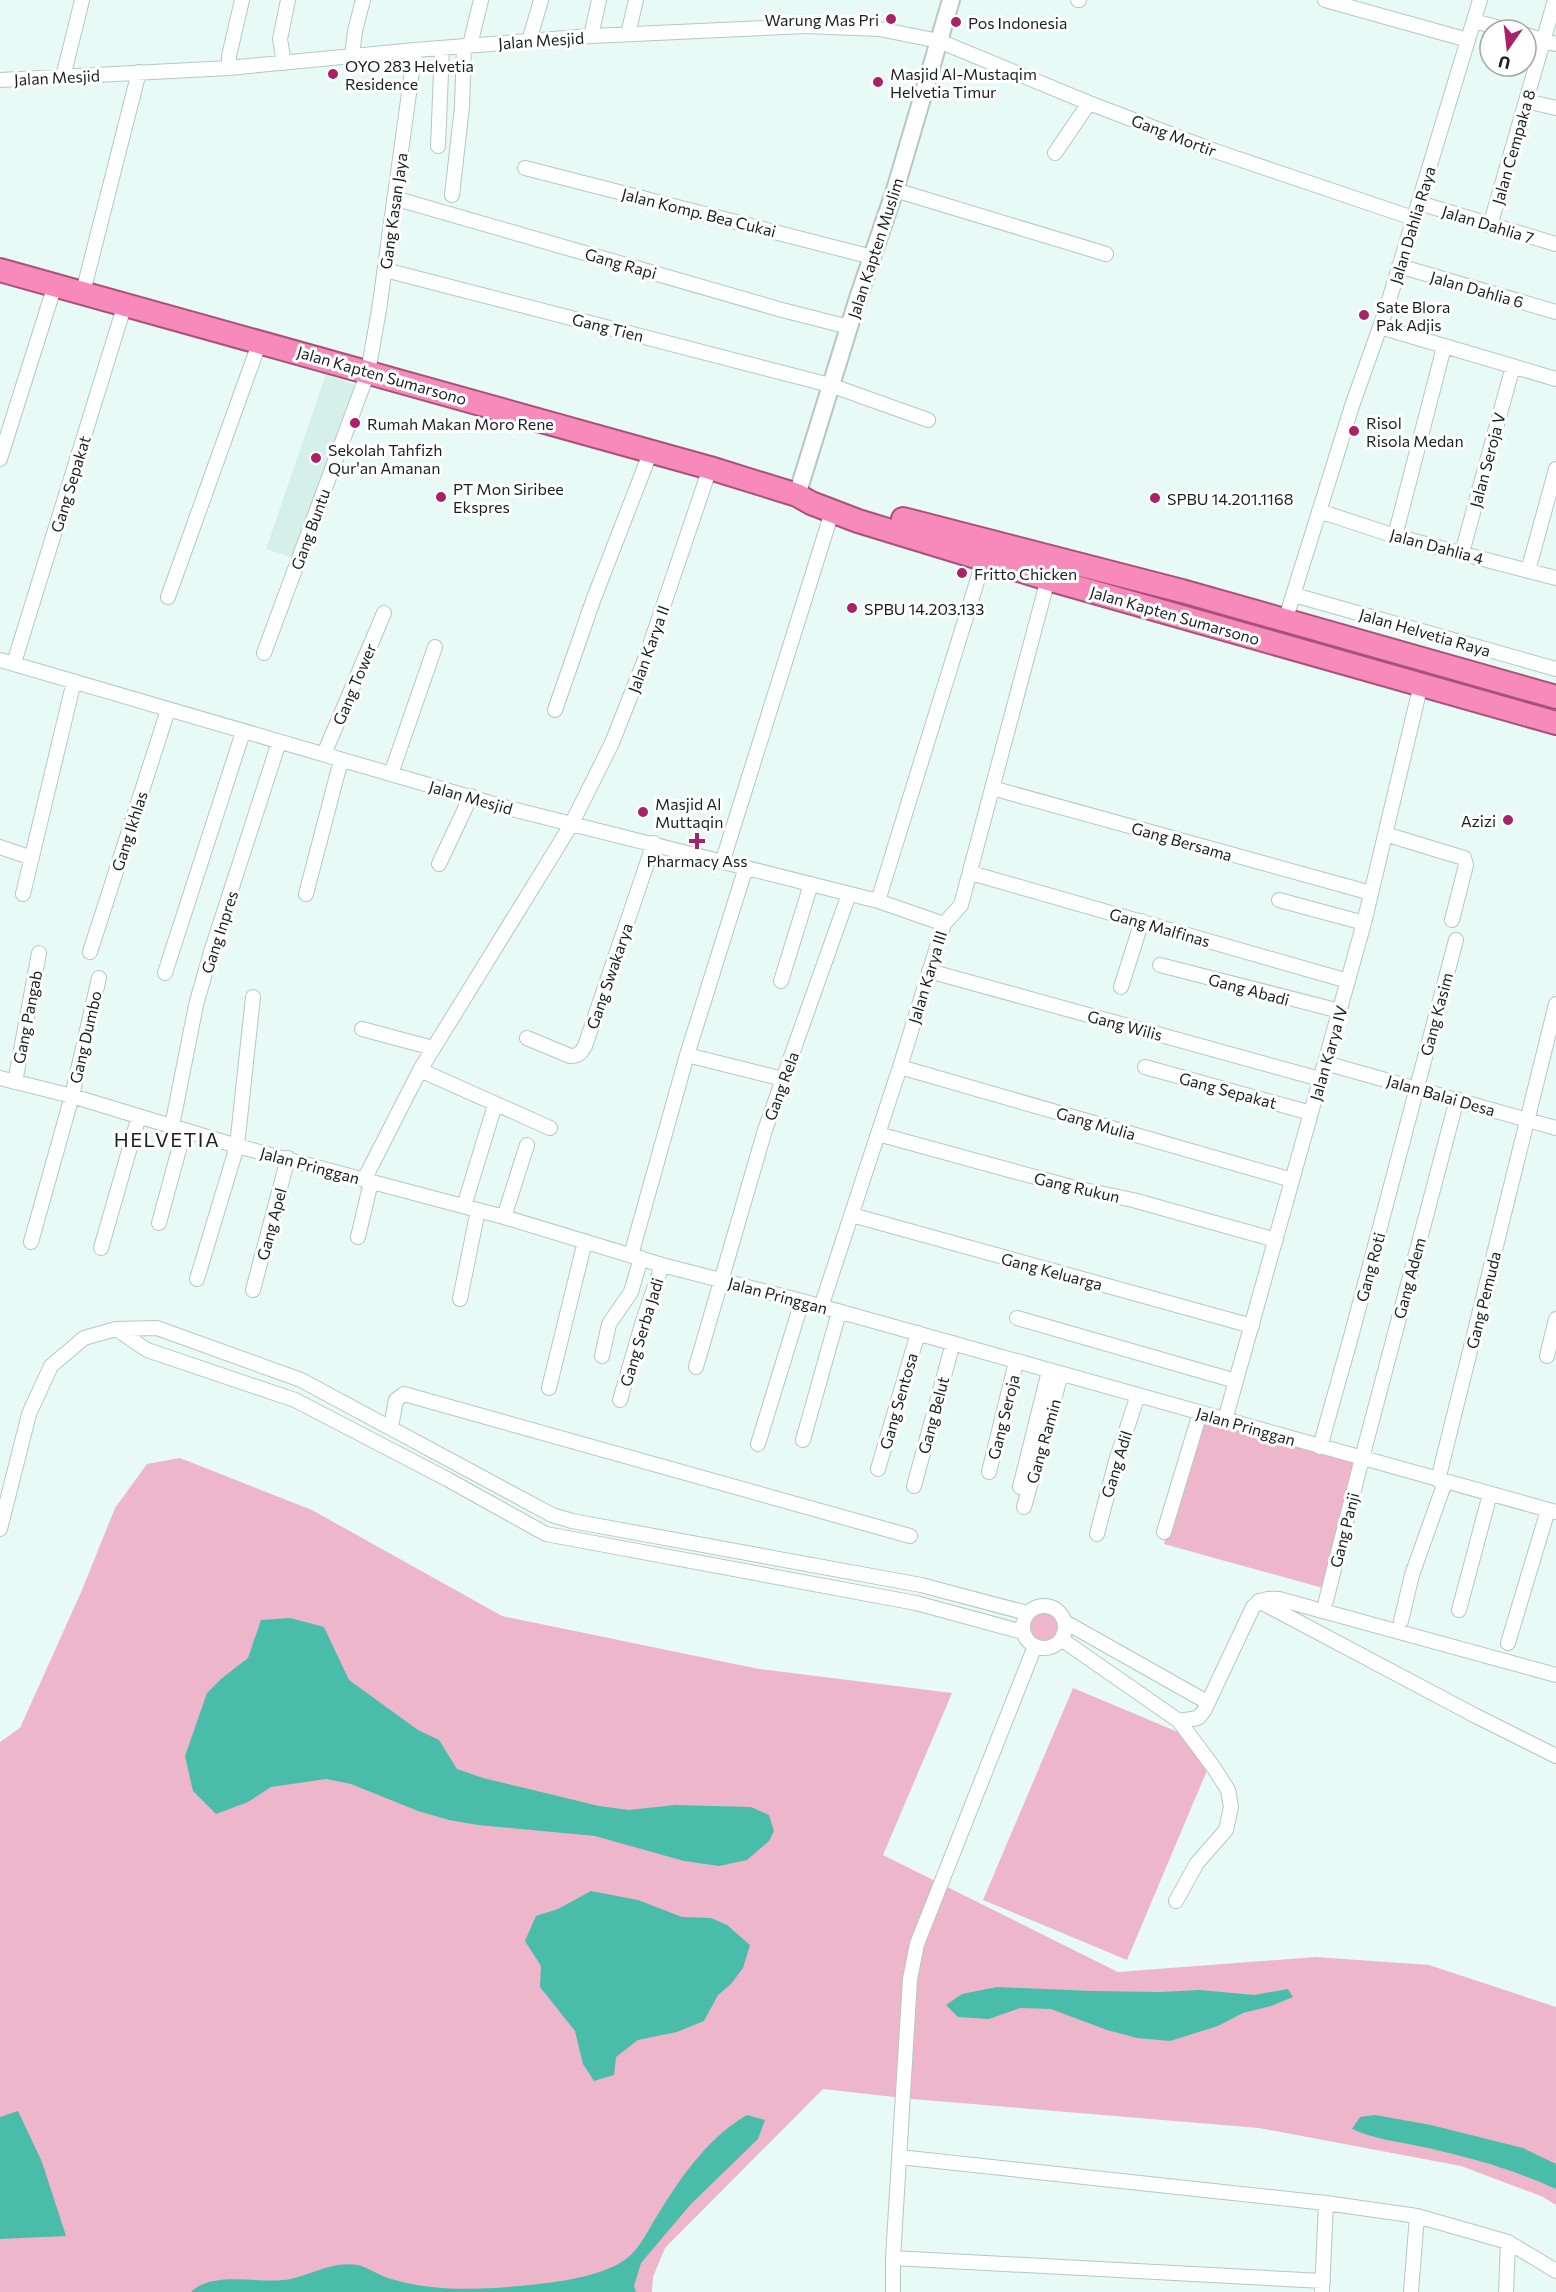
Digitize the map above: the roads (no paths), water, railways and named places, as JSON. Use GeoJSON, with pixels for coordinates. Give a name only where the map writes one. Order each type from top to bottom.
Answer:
{"type":"FeatureCollection","features":[{"type":"Feature","properties":{"kind":"highway","name":"Jalan Kapten Sumarsono"},"geometry":{"type":"LineString","coordinates":[[0,270],[710,468],[797,495],[832,512],[1047,579],[1556,723]]}},
{"type":"Feature","properties":{"kind":"highway","name":"Jalan Kapten Sumarsono"},"geometry":{"type":"LineString","coordinates":[[797,495],[814,493],[911,522],[1182,591],[1556,697]]}},
{"type":"Feature","properties":{"kind":"street"},"geometry":{"type":"LineString","coordinates":[[63,77],[82,0]]}},
{"type":"Feature","properties":{"kind":"street"},"geometry":{"type":"LineString","coordinates":[[229,69],[242,0]]}},
{"type":"Feature","properties":{"kind":"street"},"geometry":{"type":"LineString","coordinates":[[284,63],[280,39],[288,0]]}},
{"type":"Feature","properties":{"kind":"street"},"geometry":{"type":"LineString","coordinates":[[352,56],[355,31],[363,0]]}},
{"type":"Feature","properties":{"kind":"street"},"geometry":{"type":"LineString","coordinates":[[452,195],[467,46],[481,0]]}},
{"type":"Feature","properties":{"kind":"street"},"geometry":{"type":"LineString","coordinates":[[529,41],[541,0]]}},
{"type":"Feature","properties":{"kind":"street"},"geometry":{"type":"LineString","coordinates":[[591,36],[599,0]]}},
{"type":"Feature","properties":{"kind":"street"},"geometry":{"type":"LineString","coordinates":[[628,34],[636,0]]}},
{"type":"Feature","properties":{"kind":"street","name":"Jalan Kapten Muslim"},"geometry":{"type":"LineString","coordinates":[[797,495],[830,385],[895,190],[951,0]]}},
{"type":"Feature","properties":{"kind":"street"},"geometry":{"type":"LineString","coordinates":[[1325,0],[1468,40]]}},
{"type":"Feature","properties":{"kind":"street","name":"Jalan Dahlia Raya"},"geometry":{"type":"LineString","coordinates":[[1285,621],[1419,203],[1480,0]]}},
{"type":"Feature","properties":{"kind":"street","name":"Jalan Cempaka 8"},"geometry":{"type":"LineString","coordinates":[[1490,226],[1526,101],[1550,42],[1555,0]]}},
{"type":"Feature","properties":{"kind":"street"},"geometry":{"type":"LineString","coordinates":[[1474,21],[1478,22]]}},
{"type":"Feature","properties":{"kind":"street","name":"Jalan Mesjid"},"geometry":{"type":"LineString","coordinates":[[0,80],[229,69],[415,50],[628,34],[838,26],[879,29],[939,40]]}},
{"type":"Feature","properties":{"kind":"street","name":"Gang Mortir"},"geometry":{"type":"LineString","coordinates":[[939,40],[1089,103],[1215,151],[1413,218]]}},
{"type":"Feature","properties":{"kind":"street"},"geometry":{"type":"LineString","coordinates":[[438,146],[442,48]]}},
{"type":"Feature","properties":{"kind":"street","name":"Gang Kasan Jaya"},"geometry":{"type":"LineString","coordinates":[[368,372],[385,270],[415,50]]}},
{"type":"Feature","properties":{"kind":"street"},"geometry":{"type":"LineString","coordinates":[[83,292],[139,72]]}},
{"type":"Feature","properties":{"kind":"street"},"geometry":{"type":"LineString","coordinates":[[1526,101],[1556,108]]}},
{"type":"Feature","properties":{"kind":"street"},"geometry":{"type":"LineString","coordinates":[[1055,153],[1089,103]]}},
{"type":"Feature","properties":{"kind":"street"},"geometry":{"type":"LineString","coordinates":[[438,105],[462,107]]}},
{"type":"Feature","properties":{"kind":"street","name":"Jalan Komp. Bea Cukai"},"geometry":{"type":"LineString","coordinates":[[525,168],[872,256]]}},
{"type":"Feature","properties":{"kind":"street"},"geometry":{"type":"LineString","coordinates":[[895,190],[1106,254]]}},
{"type":"Feature","properties":{"kind":"street","name":"Gang Rapi"},"geometry":{"type":"LineString","coordinates":[[394,198],[782,310],[849,327]]}},
{"type":"Feature","properties":{"kind":"street","name":"Jalan Dahlia 7"},"geometry":{"type":"LineString","coordinates":[[1419,203],[1490,226],[1556,243]]}},
{"type":"Feature","properties":{"kind":"street","name":"Jalan Dahlia 6"},"geometry":{"type":"LineString","coordinates":[[1399,266],[1556,312]]}},
{"type":"Feature","properties":{"kind":"street","name":"Gang Tien"},"geometry":{"type":"LineString","coordinates":[[385,270],[830,385],[928,420]]}},
{"type":"Feature","properties":{"kind":"street"},"geometry":{"type":"LineString","coordinates":[[0,459],[56,285]]}},
{"type":"Feature","properties":{"kind":"street","name":"Gang Sepakat"},"geometry":{"type":"LineString","coordinates":[[7,662],[125,304]]}},
{"type":"Feature","properties":{"kind":"street"},"geometry":{"type":"LineString","coordinates":[[1380,327],[1556,379]]}},
{"type":"Feature","properties":{"kind":"street"},"geometry":{"type":"LineString","coordinates":[[168,597],[260,341]]}},
{"type":"Feature","properties":{"kind":"street"},"geometry":{"type":"LineString","coordinates":[[1395,536],[1444,347]]}},
{"type":"Feature","properties":{"kind":"street","name":"Jalan Seroja V"},"geometry":{"type":"LineString","coordinates":[[1462,553],[1513,366]]}},
{"type":"Feature","properties":{"kind":"street","name":"Gang Buntu"},"geometry":{"type":"LineString","coordinates":[[264,652],[368,372]]}},
{"type":"Feature","properties":{"kind":"street"},"geometry":{"type":"LineString","coordinates":[[555,710],[594,598],[651,451]]}},
{"type":"Feature","properties":{"kind":"street","name":"Jalan Karya II"},"geometry":{"type":"LineString","coordinates":[[358,1237],[368,1181],[420,1070],[571,825],[612,743],[647,654],[710,468]]}},
{"type":"Feature","properties":{"kind":"street"},"geometry":{"type":"LineString","coordinates":[[1528,570],[1551,509],[1556,469]]}},
{"type":"Feature","properties":{"kind":"street","name":"Jalan Dahlia 4"},"geometry":{"type":"LineString","coordinates":[[1319,511],[1395,536],[1556,578]]}},
{"type":"Feature","properties":{"kind":"street"},"geometry":{"type":"LineString","coordinates":[[723,860],[832,512]]}},
{"type":"Feature","properties":{"kind":"street"},"geometry":{"type":"LineString","coordinates":[[878,901],[984,559]]}},
{"type":"Feature","properties":{"kind":"street","name":"Jalan Karya III"},"geometry":{"type":"LineString","coordinates":[[821,1307],[944,924],[961,905],[971,873],[1047,579]]}},
{"type":"Feature","properties":{"kind":"street","name":"Jalan Helvetia Raya"},"geometry":{"type":"LineString","coordinates":[[1294,595],[1556,669]]}},
{"type":"Feature","properties":{"kind":"street","name":"Gang Tower"},"geometry":{"type":"LineString","coordinates":[[324,754],[384,613]]}},
{"type":"Feature","properties":{"kind":"street"},"geometry":{"type":"LineString","coordinates":[[391,774],[435,647]]}},
{"type":"Feature","properties":{"kind":"street","name":"Jalan Mesjid"},"geometry":{"type":"LineString","coordinates":[[7,662],[168,711],[571,825],[723,860],[878,901],[944,924]]}},
{"type":"Feature","properties":{"kind":"street"},"geometry":{"type":"LineString","coordinates":[[23,894],[74,681]]}},
{"type":"Feature","properties":{"kind":"street","name":"Jalan Karya IV"},"geometry":{"type":"LineString","coordinates":[[1225,1420],[1364,923],[1421,684]]}},
{"type":"Feature","properties":{"kind":"street","name":"Gang Ikhlas"},"geometry":{"type":"LineString","coordinates":[[90,952],[168,711]]}},
{"type":"Feature","properties":{"kind":"street"},"geometry":{"type":"LineString","coordinates":[[165,973],[243,732]]}},
{"type":"Feature","properties":{"kind":"street","name":"Gang Inpres"},"geometry":{"type":"LineString","coordinates":[[159,1223],[178,1128],[199,994],[279,742]]}},
{"type":"Feature","properties":{"kind":"street"},"geometry":{"type":"LineString","coordinates":[[306,894],[341,760]]}},
{"type":"Feature","properties":{"kind":"street","name":"Gang Bersama"},"geometry":{"type":"LineString","coordinates":[[992,788],[1371,893]]}},
{"type":"Feature","properties":{"kind":"street"},"geometry":{"type":"LineString","coordinates":[[439,864],[471,796]]}},
{"type":"Feature","properties":{"kind":"street"},"geometry":{"type":"LineString","coordinates":[[1385,834],[1464,858],[1466,865],[1452,920]]}},
{"type":"Feature","properties":{"kind":"street","name":"Gang Swakarya"},"geometry":{"type":"LineString","coordinates":[[527,1038],[570,1056],[576,1056],[585,1046],[654,843]]}},
{"type":"Feature","properties":{"kind":"street"},"geometry":{"type":"LineString","coordinates":[[0,847],[32,858]]}},
{"type":"Feature","properties":{"kind":"street"},"geometry":{"type":"LineString","coordinates":[[602,1356],[609,1324],[631,1292],[636,1257],[687,1055],[746,867]]}},
{"type":"Feature","properties":{"kind":"street","name":"Gang Malfinas"},"geometry":{"type":"LineString","coordinates":[[971,873],[1348,981]]}},
{"type":"Feature","properties":{"kind":"street"},"geometry":{"type":"LineString","coordinates":[[781,981],[811,884]]}},
{"type":"Feature","properties":{"kind":"street","name":"Gang Rela"},"geometry":{"type":"LineString","coordinates":[[696,1367],[765,1130],[849,894]]}},
{"type":"Feature","properties":{"kind":"street"},"geometry":{"type":"LineString","coordinates":[[1279,900],[1364,923]]}},
{"type":"Feature","properties":{"kind":"street"},"geometry":{"type":"LineString","coordinates":[[1121,987],[1142,921]]}},
{"type":"Feature","properties":{"kind":"street","name":"Gang Kasim"},"geometry":{"type":"LineString","coordinates":[[1417,1088],[1456,940]]}},
{"type":"Feature","properties":{"kind":"street","name":"Gang Pangab"},"geometry":{"type":"LineString","coordinates":[[15,1082],[39,953]]}},
{"type":"Feature","properties":{"kind":"street","name":"Gang Abadi"},"geometry":{"type":"LineString","coordinates":[[1160,965],[1340,1011]]}},
{"type":"Feature","properties":{"kind":"street","name":"Gang Wilis"},"geometry":{"type":"LineString","coordinates":[[929,971],[1320,1079]]}},
{"type":"Feature","properties":{"kind":"street","name":"Gang Dumbo"},"geometry":{"type":"LineString","coordinates":[[31,1242],[72,1096],[99,978]]}},
{"type":"Feature","properties":{"kind":"street"},"geometry":{"type":"LineString","coordinates":[[197,1279],[237,1146],[253,997]]}},
{"type":"Feature","properties":{"kind":"street","name":"Gang Pemuda"},"geometry":{"type":"LineString","coordinates":[[1401,1621],[1412,1575],[1442,1481],[1556,1004]]}},
{"type":"Feature","properties":{"kind":"street"},"geometry":{"type":"LineString","coordinates":[[362,1029],[433,1048]]}},
{"type":"Feature","properties":{"kind":"street"},"geometry":{"type":"LineString","coordinates":[[687,1055],[783,1079]]}},
{"type":"Feature","properties":{"kind":"street","name":"Jalan Balai Desa"},"geometry":{"type":"LineString","coordinates":[[1325,1063],[1556,1128]]}},
{"type":"Feature","properties":{"kind":"street","name":"Gang Mulia"},"geometry":{"type":"LineString","coordinates":[[900,1066],[1292,1180]]}},
{"type":"Feature","properties":{"kind":"street","name":"Gang Sepakat"},"geometry":{"type":"LineString","coordinates":[[1145,1067],[1311,1113]]}},
{"type":"Feature","properties":{"kind":"street"},"geometry":{"type":"LineString","coordinates":[[420,1070],[550,1128]]}},
{"type":"Feature","properties":{"kind":"street","name":"Jalan Pringgan"},"geometry":{"type":"LineString","coordinates":[[0,1078],[72,1096],[237,1146],[504,1217],[662,1265],[918,1333],[1552,1511]]}},
{"type":"Feature","properties":{"kind":"street","name":"Gang Roti"},"geometry":{"type":"LineString","coordinates":[[1320,1447],[1417,1088]]}},
{"type":"Feature","properties":{"kind":"street","name":"Gang Adem"},"geometry":{"type":"LineString","coordinates":[[1362,1458],[1457,1099]]}},
{"type":"Feature","properties":{"kind":"street"},"geometry":{"type":"LineString","coordinates":[[464,1206],[495,1105]]}},
{"type":"Feature","properties":{"kind":"street"},"geometry":{"type":"LineString","coordinates":[[101,1248],[139,1116]]}},
{"type":"Feature","properties":{"kind":"street","name":"Gang Rukun"},"geometry":{"type":"LineString","coordinates":[[878,1134],[1075,1188],[1133,1200],[1276,1240]]}},
{"type":"Feature","properties":{"kind":"street"},"geometry":{"type":"LineString","coordinates":[[504,1217],[527,1145]]}},
{"type":"Feature","properties":{"kind":"street","name":"Gang Apel"},"geometry":{"type":"LineString","coordinates":[[253,1290],[288,1158]]}},
{"type":"Feature","properties":{"kind":"street"},"geometry":{"type":"LineString","coordinates":[[460,1299],[478,1210]]}},
{"type":"Feature","properties":{"kind":"street","name":"Gang Keluarga"},"geometry":{"type":"LineString","coordinates":[[852,1215],[1252,1326]]}},
{"type":"Feature","properties":{"kind":"street"},"geometry":{"type":"LineString","coordinates":[[549,1388],[585,1241]]}},
{"type":"Feature","properties":{"kind":"street","name":"Gang Serba Jadi"},"geometry":{"type":"LineString","coordinates":[[620,1400],[662,1265]]}},
{"type":"Feature","properties":{"kind":"street"},"geometry":{"type":"LineString","coordinates":[[758,1444],[802,1301]]}},
{"type":"Feature","properties":{"kind":"street"},"geometry":{"type":"LineString","coordinates":[[803,1440],[838,1312]]}},
{"type":"Feature","properties":{"kind":"street"},"geometry":{"type":"LineString","coordinates":[[1017,1318],[1236,1381]]}},
{"type":"Feature","properties":{"kind":"street"},"geometry":{"type":"LineString","coordinates":[[1547,1356],[1556,1319]]}},
{"type":"Feature","properties":{"kind":"street"},"geometry":{"type":"LineString","coordinates":[[0,1529],[3,1501],[29,1414],[51,1366],[84,1338],[116,1329],[157,1328],[301,1380],[552,1515],[921,1585],[1027,1613]]}},
{"type":"Feature","properties":{"kind":"street"},"geometry":{"type":"LineString","coordinates":[[116,1329],[147,1350],[295,1400],[447,1479],[546,1534],[916,1603],[1023,1632]]}},
{"type":"Feature","properties":{"kind":"street","name":"Gang Sentosa"},"geometry":{"type":"LineString","coordinates":[[878,1469],[918,1333]]}},
{"type":"Feature","properties":{"kind":"street","name":"Gang Belut"},"geometry":{"type":"LineString","coordinates":[[914,1486],[953,1344]]}},
{"type":"Feature","properties":{"kind":"street","name":"Gang Seroja"},"geometry":{"type":"LineString","coordinates":[[989,1472],[1016,1362]]}},
{"type":"Feature","properties":{"kind":"street"},"geometry":{"type":"LineString","coordinates":[[1020,1487],[1055,1373]]}},
{"type":"Feature","properties":{"kind":"street","name":"Gang Ramin"},"geometry":{"type":"LineString","coordinates":[[1024,1508],[1055,1373]]}},
{"type":"Feature","properties":{"kind":"street"},"geometry":{"type":"LineString","coordinates":[[391,1427],[396,1400],[404,1394],[910,1536]]}},
{"type":"Feature","properties":{"kind":"street","name":"Gang Adil"},"geometry":{"type":"LineString","coordinates":[[1097,1534],[1116,1461],[1138,1395]]}},
{"type":"Feature","properties":{"kind":"street"},"geometry":{"type":"LineString","coordinates":[[1164,1532],[1200,1413]]}},
{"type":"Feature","properties":{"kind":"street","name":"Gang Panji"},"geometry":{"type":"LineString","coordinates":[[1326,1601],[1362,1458]]}},
{"type":"Feature","properties":{"kind":"street"},"geometry":{"type":"LineString","coordinates":[[447,1479],[459,1463]]}},
{"type":"Feature","properties":{"kind":"street"},"geometry":{"type":"LineString","coordinates":[[1459,1610],[1490,1494]]}},
{"type":"Feature","properties":{"kind":"street"},"geometry":{"type":"LineString","coordinates":[[1508,1643],[1552,1511]]}},
{"type":"Feature","properties":{"kind":"street"},"geometry":{"type":"LineString","coordinates":[[735,1570],[738,1551]]}},
{"type":"Feature","properties":{"kind":"street"},"geometry":{"type":"LineString","coordinates":[[1179,1721],[1198,1718],[1253,1607],[1259,1601],[1270,1598],[1556,1675]]}},
{"type":"Feature","properties":{"kind":"street"},"geometry":{"type":"LineString","coordinates":[[1259,1601],[1556,1756]]}},
{"type":"Feature","properties":{"kind":"street"},"geometry":{"type":"LineString","coordinates":[[1039,1606],[1052,1607],[1065,1622],[1061,1640],[1049,1647],[1029,1643],[1022,1625],[1027,1613],[1039,1606]]}},
{"type":"Feature","properties":{"kind":"street"},"geometry":{"type":"LineString","coordinates":[[1065,1622],[1207,1702]]}},
{"type":"Feature","properties":{"kind":"street"},"geometry":{"type":"LineString","coordinates":[[1061,1640],[1179,1721],[1228,1790],[1231,1806],[1226,1830],[1197,1863],[1176,1901]]}},
{"type":"Feature","properties":{"kind":"street"},"geometry":{"type":"LineString","coordinates":[[893,2292],[893,2258],[910,1978],[917,1944],[1035,1646]]}},
{"type":"Feature","properties":{"kind":"street"},"geometry":{"type":"LineString","coordinates":[[899,2157],[1326,2203],[1417,2216],[1508,2242],[1556,2271]]}},
{"type":"Feature","properties":{"kind":"street"},"geometry":{"type":"LineString","coordinates":[[893,2258],[1322,2287],[1326,2203]]}},
{"type":"Feature","properties":{"kind":"street"},"geometry":{"type":"LineString","coordinates":[[1411,2292],[1417,2216]]}},
{"type":"Feature","properties":{"kind":"street"},"geometry":{"type":"LineString","coordinates":[[1506,2292],[1508,2242]]}},
{"type":"Feature","properties":{"kind":"place","name":"Warung Mas Pri"},"geometry":{"type":"Point","coordinates":[891,19]}},
{"type":"Feature","properties":{"kind":"place","name":"Pos Indonesia"},"geometry":{"type":"Point","coordinates":[956,22]}},
{"type":"Feature","properties":{"kind":"place","name":"OYO 283 Helvetia Residence"},"geometry":{"type":"Point","coordinates":[333,74]}},
{"type":"Feature","properties":{"kind":"place","name":"Masjid Al-Mustaqim Helvetia Timur"},"geometry":{"type":"Point","coordinates":[878,82]}},
{"type":"Feature","properties":{"kind":"place","name":"Sate Blora Pak Adjis"},"geometry":{"type":"Point","coordinates":[1364,315]}},
{"type":"Feature","properties":{"kind":"place","name":"Rumah Makan Moro Rene"},"geometry":{"type":"Point","coordinates":[355,423]}},
{"type":"Feature","properties":{"kind":"place","name":"Risol Risola Medan"},"geometry":{"type":"Point","coordinates":[1354,431]}},
{"type":"Feature","properties":{"kind":"place","name":"Sekolah Tahfizh Qur'an Amanan"},"geometry":{"type":"Point","coordinates":[316,458]}},
{"type":"Feature","properties":{"kind":"place","name":"PT Mon Siribee Ekspres"},"geometry":{"type":"Point","coordinates":[441,497]}},
{"type":"Feature","properties":{"kind":"place","name":"SPBU 14.201.1168"},"geometry":{"type":"Point","coordinates":[1155,498]}},
{"type":"Feature","properties":{"kind":"place","name":"Fritto Chicken"},"geometry":{"type":"Point","coordinates":[962,573]}},
{"type":"Feature","properties":{"kind":"place","name":"SPBU 14.203.133"},"geometry":{"type":"Point","coordinates":[852,608]}},
{"type":"Feature","properties":{"kind":"place","name":"Masjid Al Muttaqin"},"geometry":{"type":"Point","coordinates":[643,812]}},
{"type":"Feature","properties":{"kind":"place","name":"Azizi"},"geometry":{"type":"Point","coordinates":[1508,820]}},
{"type":"Feature","properties":{"kind":"place","name":"Pharmacy Ass"},"geometry":{"type":"Point","coordinates":[697,841]}},
{"type":"Feature","properties":{"kind":"district","name":"HELVETIA"},"geometry":{"type":"Point","coordinates":[167,1139]}}]}
